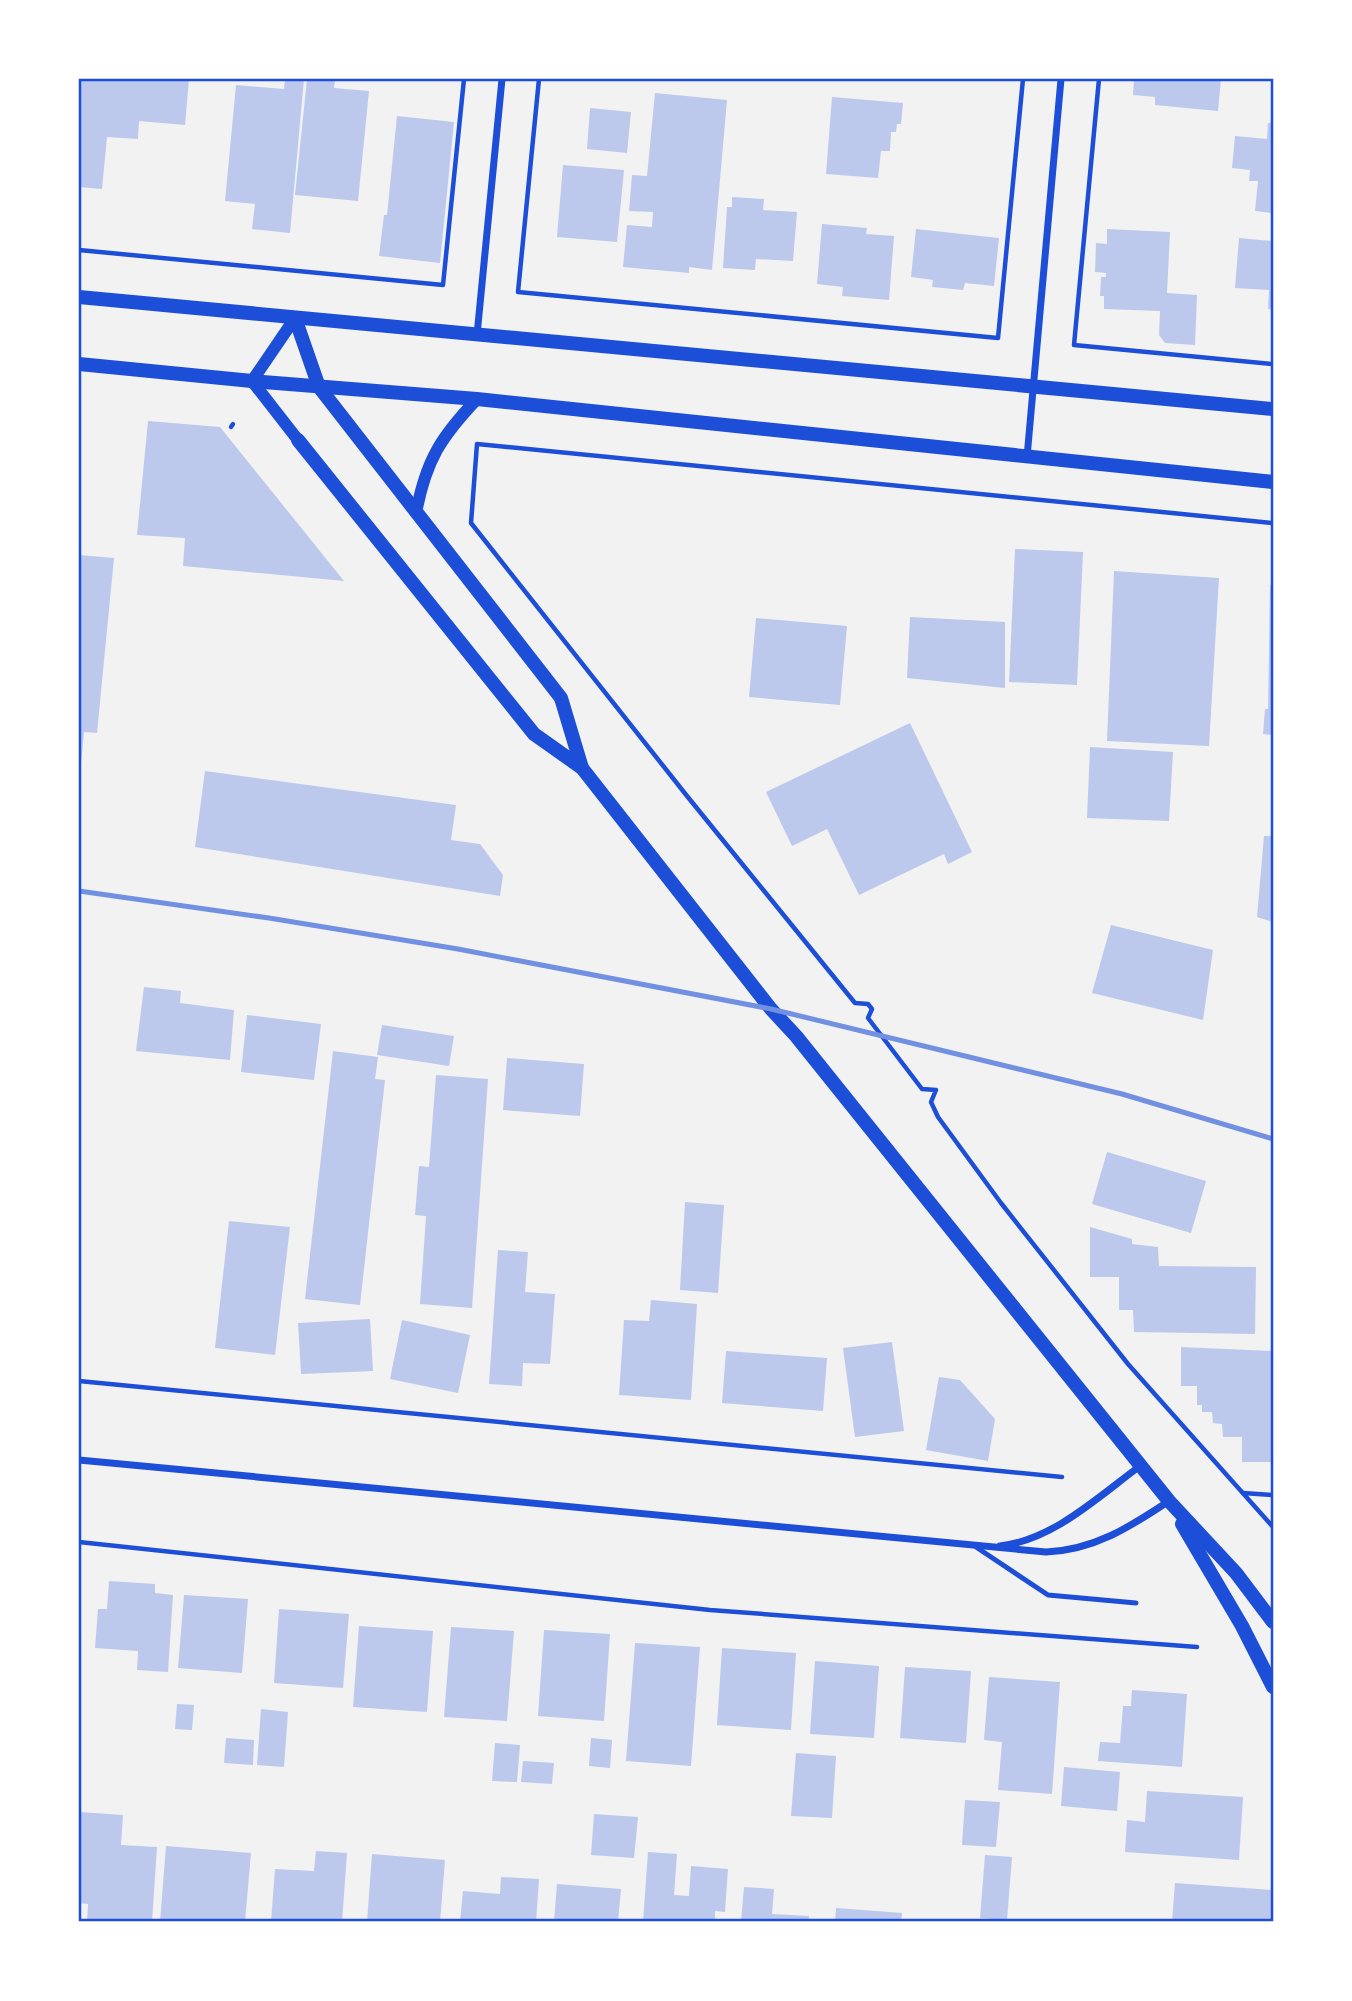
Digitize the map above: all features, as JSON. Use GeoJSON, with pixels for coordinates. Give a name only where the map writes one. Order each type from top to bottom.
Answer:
{"type":"FeatureCollection","features":[{"type":"Feature","properties":{"kind":"main road"},"geometry":{"type":"LineString","coordinates":[[79,298],[1273,409]]}},
{"type":"Feature","properties":{"kind":"main road"},"geometry":{"type":"LineString","coordinates":[[295,318],[319,387],[561,698],[582,768]]}},
{"type":"Feature","properties":{"kind":"main road"},"geometry":{"type":"LineString","coordinates":[[79,364],[477,399],[1273,482]]}},
{"type":"Feature","properties":{"kind":"main road"},"geometry":{"type":"LineString","coordinates":[[298,440],[534,734],[582,768],[771,1009],[796,1036],[1169,1501],[1236,1573],[1273,1622]]}},
{"type":"Feature","properties":{"kind":"main road"},"geometry":{"type":"LineString","coordinates":[[1169,1501],[1242,1626],[1273,1687]]}},
{"type":"Feature","properties":{"kind":"street"},"geometry":{"type":"LineString","coordinates":[[477,335],[502,79]]}},
{"type":"Feature","properties":{"kind":"street"},"geometry":{"type":"LineString","coordinates":[[1027,457],[1062,79]]}},
{"type":"Feature","properties":{"kind":"street"},"geometry":{"type":"LineString","coordinates":[[295,318],[252,381],[298,440]]}},
{"type":"Feature","properties":{"kind":"street"},"geometry":{"type":"LineString","coordinates":[[416,513],[424,478],[436,449],[477,399]]}},
{"type":"Feature","properties":{"kind":"street"},"geometry":{"type":"LineString","coordinates":[[79,1460],[1046,1552],[1087,1546],[1116,1535],[1169,1501]]}},
{"type":"Feature","properties":{"kind":"street"},"geometry":{"type":"LineString","coordinates":[[975,1546],[1014,1543],[1055,1526],[1141,1466]]}},
{"type":"Feature","properties":{"kind":"lane"},"geometry":{"type":"LineString","coordinates":[[975,1546],[1048,1595],[1136,1603]]}},
{"type":"Feature","properties":{"kind":"path"},"geometry":{"type":"LineString","coordinates":[[79,250],[443,285],[464,79]]}},
{"type":"Feature","properties":{"kind":"path"},"geometry":{"type":"LineString","coordinates":[[539,79],[518,292],[998,338],[1023,79]]}},
{"type":"Feature","properties":{"kind":"path"},"geometry":{"type":"LineString","coordinates":[[1099,79],[1074,345],[1273,365]]}},
{"type":"Feature","properties":{"kind":"path"},"geometry":{"type":"LineString","coordinates":[[1273,523],[477,444],[471,523],[793,929],[855,1003],[868,1004],[872,1009],[868,1018],[922,1089],[936,1090],[931,1102],[939,1117],[1001,1203],[1128,1364],[1273,1528]]}},
{"type":"Feature","properties":{"kind":"path"},"geometry":{"type":"LineString","coordinates":[[79,1381],[1062,1477]]}},
{"type":"Feature","properties":{"kind":"path"},"geometry":{"type":"LineString","coordinates":[[1241,1492],[1273,1495]]}},
{"type":"Feature","properties":{"kind":"path"},"geometry":{"type":"LineString","coordinates":[[79,1542],[710,1611],[1197,1647]]}},
{"type":"Feature","properties":{"kind":"building"},"geometry":{"type":"Polygon","coordinates":[[[79,79],[189,79],[185,125],[139,121],[138,139],[107,137],[102,189],[79,187],[79,79]]]}},
{"type":"Feature","properties":{"kind":"building"},"geometry":{"type":"Polygon","coordinates":[[[285,79],[304,79],[290,233],[252,229],[255,204],[225,201],[236,85],[284,89],[285,79]]]}},
{"type":"Feature","properties":{"kind":"building"},"geometry":{"type":"Polygon","coordinates":[[[307,79],[335,80],[334,88],[369,91],[358,201],[295,195],[307,79]]]}},
{"type":"Feature","properties":{"kind":"building"},"geometry":{"type":"Polygon","coordinates":[[[1134,79],[1221,79],[1218,111],[1155,105],[1155,97],[1133,95],[1134,79]]]}},
{"type":"Feature","properties":{"kind":"building"},"geometry":{"type":"Polygon","coordinates":[[[655,93],[727,100],[712,270],[689,267],[689,273],[623,267],[627,225],[652,227],[653,212],[629,211],[632,175],[647,176],[655,93]]]}},
{"type":"Feature","properties":{"kind":"building"},"geometry":{"type":"Polygon","coordinates":[[[832,97],[903,103],[901,124],[897,124],[896,132],[891,132],[890,151],[881,151],[878,178],[826,174],[832,97]]]}},
{"type":"Feature","properties":{"kind":"building"},"geometry":{"type":"Polygon","coordinates":[[[590,108],[631,112],[627,153],[587,149],[590,108]]]}},
{"type":"Feature","properties":{"kind":"building"},"geometry":{"type":"Polygon","coordinates":[[[397,116],[454,122],[440,263],[379,256],[384,215],[387,215],[397,116]]]}},
{"type":"Feature","properties":{"kind":"building"},"geometry":{"type":"Polygon","coordinates":[[[1268,123],[1273,123],[1273,213],[1255,211],[1258,181],[1249,181],[1250,170],[1232,168],[1235,136],[1267,139],[1268,123]]]}},
{"type":"Feature","properties":{"kind":"building"},"geometry":{"type":"Polygon","coordinates":[[[563,165],[624,170],[617,242],[557,237],[563,165]]]}},
{"type":"Feature","properties":{"kind":"building"},"geometry":{"type":"Polygon","coordinates":[[[732,197],[764,199],[763,210],[797,212],[793,261],[756,259],[755,270],[723,268],[727,207],[732,207],[732,197]]]}},
{"type":"Feature","properties":{"kind":"building"},"geometry":{"type":"Polygon","coordinates":[[[822,224],[867,228],[866,234],[894,236],[889,300],[842,296],[843,287],[817,284],[822,224]]]}},
{"type":"Feature","properties":{"kind":"building"},"geometry":{"type":"Polygon","coordinates":[[[916,229],[999,238],[994,286],[965,283],[963,290],[932,287],[933,280],[911,277],[916,229]]]}},
{"type":"Feature","properties":{"kind":"building"},"geometry":{"type":"Polygon","coordinates":[[[1107,229],[1170,232],[1167,293],[1197,295],[1195,345],[1165,343],[1159,335],[1160,311],[1104,309],[1104,296],[1100,296],[1101,277],[1106,277],[1106,273],[1095,272],[1096,243],[1107,244],[1107,229]]]}},
{"type":"Feature","properties":{"kind":"building"},"geometry":{"type":"Polygon","coordinates":[[[1271,234],[1273,309],[1268,309],[1269,290],[1235,288],[1239,238],[1271,241],[1271,234]]]}},
{"type":"Feature","properties":{"kind":"building"},"geometry":{"type":"Polygon","coordinates":[[[148,421],[220,427],[344,581],[183,566],[185,538],[137,535],[148,421]]]}},
{"type":"Feature","properties":{"kind":"building"},"geometry":{"type":"Polygon","coordinates":[[[1015,549],[1083,552],[1077,685],[1009,682],[1015,549]]]}},
{"type":"Feature","properties":{"kind":"building"},"geometry":{"type":"Polygon","coordinates":[[[79,555],[114,558],[97,733],[84,732],[81,763],[79,763],[79,555]]]}},
{"type":"Feature","properties":{"kind":"building"},"geometry":{"type":"Polygon","coordinates":[[[1114,571],[1219,578],[1209,746],[1107,741],[1114,571]]]}},
{"type":"Feature","properties":{"kind":"building"},"geometry":{"type":"Polygon","coordinates":[[[1270,585],[1273,586],[1273,735],[1263,734],[1265,709],[1268,709],[1270,585]]]}},
{"type":"Feature","properties":{"kind":"building"},"geometry":{"type":"Polygon","coordinates":[[[910,617],[1005,622],[1005,688],[907,678],[910,617]]]}},
{"type":"Feature","properties":{"kind":"building"},"geometry":{"type":"Polygon","coordinates":[[[756,618],[847,626],[840,705],[749,697],[756,618]]]}},
{"type":"Feature","properties":{"kind":"building"},"geometry":{"type":"Polygon","coordinates":[[[910,723],[972,852],[948,864],[944,854],[859,895],[827,829],[792,846],[766,792],[910,723]]]}},
{"type":"Feature","properties":{"kind":"building"},"geometry":{"type":"Polygon","coordinates":[[[1090,747],[1173,752],[1169,821],[1087,818],[1090,747]]]}},
{"type":"Feature","properties":{"kind":"building"},"geometry":{"type":"Polygon","coordinates":[[[205,771],[456,805],[451,840],[480,844],[503,875],[500,896],[195,847],[205,771]]]}},
{"type":"Feature","properties":{"kind":"building"},"geometry":{"type":"Polygon","coordinates":[[[1264,836],[1273,836],[1273,922],[1257,917],[1264,836]]]}},
{"type":"Feature","properties":{"kind":"building"},"geometry":{"type":"Polygon","coordinates":[[[1111,925],[1213,950],[1203,1020],[1092,993],[1111,925]]]}},
{"type":"Feature","properties":{"kind":"building"},"geometry":{"type":"Polygon","coordinates":[[[144,987],[181,991],[180,1003],[234,1010],[230,1060],[136,1051],[144,987]]]}},
{"type":"Feature","properties":{"kind":"building"},"geometry":{"type":"Polygon","coordinates":[[[247,1015],[321,1024],[314,1080],[241,1072],[247,1015]]]}},
{"type":"Feature","properties":{"kind":"building"},"geometry":{"type":"Polygon","coordinates":[[[382,1025],[454,1036],[449,1066],[377,1055],[382,1025]]]}},
{"type":"Feature","properties":{"kind":"building"},"geometry":{"type":"Polygon","coordinates":[[[333,1051],[378,1057],[375,1079],[385,1080],[360,1305],[305,1299],[333,1051]]]}},
{"type":"Feature","properties":{"kind":"building"},"geometry":{"type":"Polygon","coordinates":[[[507,1058],[584,1064],[580,1116],[503,1110],[507,1058]]]}},
{"type":"Feature","properties":{"kind":"building"},"geometry":{"type":"Polygon","coordinates":[[[436,1075],[488,1079],[472,1308],[420,1304],[426,1216],[415,1215],[419,1166],[429,1167],[436,1075]]]}},
{"type":"Feature","properties":{"kind":"building"},"geometry":{"type":"Polygon","coordinates":[[[1107,1152],[1206,1181],[1191,1233],[1092,1204],[1107,1152]]]}},
{"type":"Feature","properties":{"kind":"building"},"geometry":{"type":"Polygon","coordinates":[[[685,1202],[724,1205],[718,1293],[680,1290],[685,1202]]]}},
{"type":"Feature","properties":{"kind":"building"},"geometry":{"type":"Polygon","coordinates":[[[229,1221],[290,1227],[275,1355],[215,1348],[229,1221]]]}},
{"type":"Feature","properties":{"kind":"building"},"geometry":{"type":"Polygon","coordinates":[[[1090,1227],[1132,1239],[1132,1244],[1158,1247],[1159,1266],[1256,1267],[1255,1334],[1134,1332],[1133,1310],[1119,1310],[1119,1277],[1090,1277],[1090,1227]]]}},
{"type":"Feature","properties":{"kind":"building"},"geometry":{"type":"Polygon","coordinates":[[[498,1250],[528,1252],[525,1292],[555,1294],[550,1364],[523,1363],[522,1386],[489,1384],[498,1250]]]}},
{"type":"Feature","properties":{"kind":"building"},"geometry":{"type":"Polygon","coordinates":[[[651,1300],[697,1304],[691,1400],[619,1395],[624,1320],[649,1321],[651,1300]]]}},
{"type":"Feature","properties":{"kind":"building"},"geometry":{"type":"Polygon","coordinates":[[[370,1319],[373,1371],[301,1374],[298,1323],[370,1319]]]}},
{"type":"Feature","properties":{"kind":"building"},"geometry":{"type":"Polygon","coordinates":[[[402,1320],[470,1335],[458,1393],[390,1379],[402,1320]]]}},
{"type":"Feature","properties":{"kind":"building"},"geometry":{"type":"Polygon","coordinates":[[[892,1342],[904,1431],[855,1437],[843,1348],[892,1342]]]}},
{"type":"Feature","properties":{"kind":"building"},"geometry":{"type":"Polygon","coordinates":[[[1181,1347],[1273,1351],[1273,1462],[1242,1462],[1242,1437],[1223,1437],[1222,1424],[1213,1423],[1212,1412],[1202,1412],[1202,1405],[1197,1405],[1197,1386],[1181,1386],[1181,1347]]]}},
{"type":"Feature","properties":{"kind":"building"},"geometry":{"type":"Polygon","coordinates":[[[726,1351],[827,1358],[823,1411],[722,1403],[726,1351]]]}},
{"type":"Feature","properties":{"kind":"building"},"geometry":{"type":"Polygon","coordinates":[[[939,1377],[960,1380],[995,1419],[988,1461],[926,1450],[939,1377]]]}},
{"type":"Feature","properties":{"kind":"building"},"geometry":{"type":"Polygon","coordinates":[[[109,1581],[155,1584],[155,1593],[173,1595],[168,1672],[137,1670],[138,1651],[95,1648],[98,1609],[107,1609],[109,1581]]]}},
{"type":"Feature","properties":{"kind":"building"},"geometry":{"type":"Polygon","coordinates":[[[184,1595],[248,1599],[242,1673],[178,1668],[184,1595]]]}},
{"type":"Feature","properties":{"kind":"building"},"geometry":{"type":"Polygon","coordinates":[[[279,1609],[349,1614],[343,1688],[274,1683],[279,1609]]]}},
{"type":"Feature","properties":{"kind":"building"},"geometry":{"type":"Polygon","coordinates":[[[359,1626],[433,1631],[427,1712],[353,1707],[359,1626]]]}},
{"type":"Feature","properties":{"kind":"building"},"geometry":{"type":"Polygon","coordinates":[[[451,1627],[514,1631],[507,1721],[444,1717],[451,1627]]]}},
{"type":"Feature","properties":{"kind":"building"},"geometry":{"type":"Polygon","coordinates":[[[544,1630],[610,1634],[604,1721],[538,1716],[544,1630]]]}},
{"type":"Feature","properties":{"kind":"building"},"geometry":{"type":"Polygon","coordinates":[[[635,1643],[700,1647],[691,1766],[626,1761],[635,1643]]]}},
{"type":"Feature","properties":{"kind":"building"},"geometry":{"type":"Polygon","coordinates":[[[722,1648],[796,1653],[791,1730],[717,1725],[722,1648]]]}},
{"type":"Feature","properties":{"kind":"building"},"geometry":{"type":"Polygon","coordinates":[[[815,1661],[879,1666],[874,1738],[810,1734],[815,1661]]]}},
{"type":"Feature","properties":{"kind":"building"},"geometry":{"type":"Polygon","coordinates":[[[905,1667],[971,1671],[966,1743],[900,1738],[905,1667]]]}},
{"type":"Feature","properties":{"kind":"building"},"geometry":{"type":"Polygon","coordinates":[[[989,1677],[1060,1682],[1052,1794],[998,1790],[1002,1742],[984,1740],[989,1677]]]}},
{"type":"Feature","properties":{"kind":"building"},"geometry":{"type":"Polygon","coordinates":[[[1132,1690],[1187,1694],[1182,1767],[1098,1761],[1100,1742],[1120,1743],[1123,1706],[1131,1706],[1132,1690]]]}},
{"type":"Feature","properties":{"kind":"building"},"geometry":{"type":"Polygon","coordinates":[[[177,1704],[194,1705],[192,1730],[175,1729],[177,1704]]]}},
{"type":"Feature","properties":{"kind":"building"},"geometry":{"type":"Polygon","coordinates":[[[261,1709],[288,1712],[284,1767],[257,1765],[261,1709]]]}},
{"type":"Feature","properties":{"kind":"building"},"geometry":{"type":"Polygon","coordinates":[[[226,1738],[254,1740],[253,1765],[224,1763],[226,1738]]]}},
{"type":"Feature","properties":{"kind":"building"},"geometry":{"type":"Polygon","coordinates":[[[591,1738],[612,1740],[610,1768],[589,1766],[591,1738]]]}},
{"type":"Feature","properties":{"kind":"building"},"geometry":{"type":"Polygon","coordinates":[[[495,1743],[520,1745],[517,1782],[492,1781],[495,1743]]]}},
{"type":"Feature","properties":{"kind":"building"},"geometry":{"type":"Polygon","coordinates":[[[796,1753],[836,1756],[832,1818],[791,1816],[796,1753]]]}},
{"type":"Feature","properties":{"kind":"building"},"geometry":{"type":"Polygon","coordinates":[[[523,1761],[554,1763],[552,1784],[521,1782],[523,1761]]]}},
{"type":"Feature","properties":{"kind":"building"},"geometry":{"type":"Polygon","coordinates":[[[1064,1767],[1120,1772],[1117,1811],[1061,1806],[1064,1767]]]}},
{"type":"Feature","properties":{"kind":"building"},"geometry":{"type":"Polygon","coordinates":[[[1147,1791],[1243,1797],[1239,1860],[1125,1852],[1127,1820],[1145,1822],[1147,1791]]]}},
{"type":"Feature","properties":{"kind":"building"},"geometry":{"type":"Polygon","coordinates":[[[965,1800],[1000,1802],[996,1847],[962,1845],[965,1800]]]}},
{"type":"Feature","properties":{"kind":"building"},"geometry":{"type":"Polygon","coordinates":[[[79,1812],[123,1815],[121,1845],[157,1847],[152,1922],[87,1922],[88,1904],[79,1903],[79,1812]]]}},
{"type":"Feature","properties":{"kind":"building"},"geometry":{"type":"Polygon","coordinates":[[[594,1814],[638,1817],[634,1858],[591,1855],[594,1814]]]}},
{"type":"Feature","properties":{"kind":"building"},"geometry":{"type":"Polygon","coordinates":[[[166,1846],[251,1853],[245,1922],[160,1922],[166,1846]]]}},
{"type":"Feature","properties":{"kind":"building"},"geometry":{"type":"Polygon","coordinates":[[[316,1851],[347,1853],[342,1922],[271,1922],[275,1869],[314,1871],[316,1851]]]}},
{"type":"Feature","properties":{"kind":"building"},"geometry":{"type":"Polygon","coordinates":[[[648,1852],[677,1854],[674,1895],[689,1896],[691,1866],[728,1869],[725,1912],[715,1911],[715,1922],[643,1922],[648,1852]]]}},
{"type":"Feature","properties":{"kind":"building"},"geometry":{"type":"Polygon","coordinates":[[[372,1854],[445,1860],[440,1922],[367,1922],[372,1854]]]}},
{"type":"Feature","properties":{"kind":"building"},"geometry":{"type":"Polygon","coordinates":[[[985,1855],[1012,1857],[1007,1920],[980,1918],[985,1855]]]}},
{"type":"Feature","properties":{"kind":"building"},"geometry":{"type":"Polygon","coordinates":[[[501,1877],[539,1879],[536,1922],[460,1922],[463,1891],[500,1894],[501,1877]]]}},
{"type":"Feature","properties":{"kind":"building"},"geometry":{"type":"Polygon","coordinates":[[[1175,1883],[1273,1890],[1273,1922],[1172,1922],[1175,1883]]]}},
{"type":"Feature","properties":{"kind":"building"},"geometry":{"type":"Polygon","coordinates":[[[557,1884],[621,1889],[618,1922],[554,1922],[557,1884]]]}},
{"type":"Feature","properties":{"kind":"building"},"geometry":{"type":"Polygon","coordinates":[[[744,1887],[774,1889],[772,1914],[809,1916],[809,1922],[741,1922],[744,1887]]]}},
{"type":"Feature","properties":{"kind":"building"},"geometry":{"type":"Polygon","coordinates":[[[836,1908],[902,1913],[901,1922],[835,1922],[836,1908]]]}},
{"type":"Feature","properties":{"kind":"railway"},"geometry":{"type":"LineString","coordinates":[[79,891],[458,949],[771,1009],[1122,1094],[1273,1139]]}}]}
